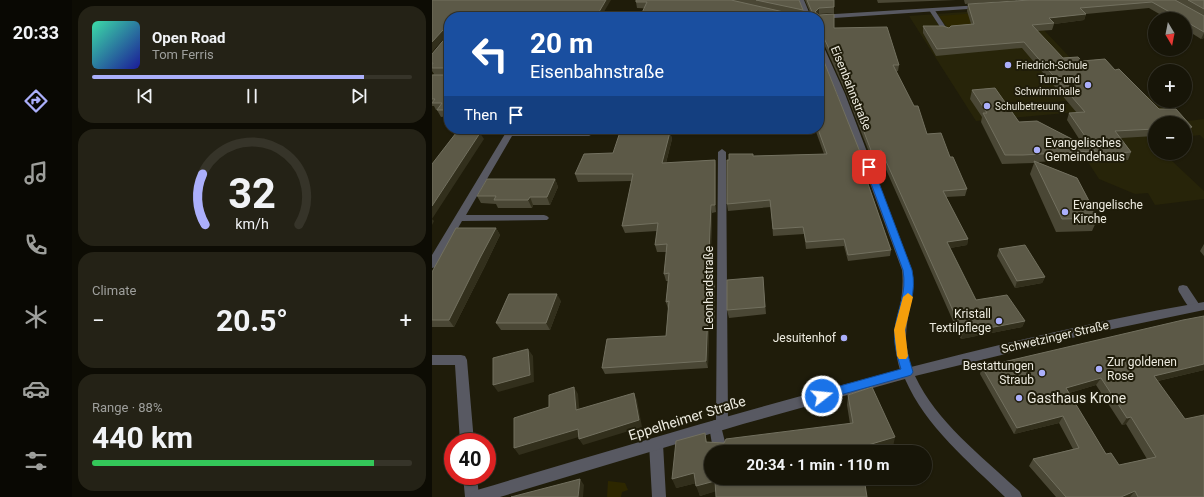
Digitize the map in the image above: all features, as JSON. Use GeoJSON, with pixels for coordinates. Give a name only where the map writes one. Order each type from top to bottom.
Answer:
{"type":"FeatureCollection","features":[{"type":"Feature","properties":{"kind":"street"},"geometry":{"type":"LineString","coordinates":[[801,0],[806,12]]}},
{"type":"Feature","properties":{"kind":"street"},"geometry":{"type":"LineString","coordinates":[[953,0],[956,9]]}},
{"type":"Feature","properties":{"kind":"street"},"geometry":{"type":"LineString","coordinates":[[824,17],[989,7]]}},
{"type":"Feature","properties":{"kind":"street"},"geometry":{"type":"LineString","coordinates":[[932,10],[946,32]]}},
{"type":"Feature","properties":{"kind":"street","name":"Eisenbahnstraße"},"geometry":{"type":"LineString","coordinates":[[824,55],[841,94],[907,270],[910,284],[900,330],[901,350],[914,388],[933,417],[1015,497]]}},
{"type":"Feature","properties":{"kind":"street"},"geometry":{"type":"LineString","coordinates":[[432,264],[509,134]]}},
{"type":"Feature","properties":{"kind":"street","name":"Leonhardstraße"},"geometry":{"type":"LineString","coordinates":[[720,445],[718,424],[722,152]]}},
{"type":"Feature","properties":{"kind":"street"},"geometry":{"type":"LineString","coordinates":[[460,218],[544,218]]}},
{"type":"Feature","properties":{"kind":"street"},"geometry":{"type":"LineString","coordinates":[[1183,289],[1200,306]]}},
{"type":"Feature","properties":{"kind":"street","name":"Schwetzinger Straße"},"geometry":{"type":"LineString","coordinates":[[908,372],[1118,322],[1200,306]]}},
{"type":"Feature","properties":{"kind":"street"},"geometry":{"type":"LineString","coordinates":[[432,360],[461,360],[466,433]]}},
{"type":"Feature","properties":{"kind":"street","name":"Eppelheimer Straße"},"geometry":{"type":"LineString","coordinates":[[477,497],[718,424],[908,372]]}},
{"type":"Feature","properties":{"kind":"street"},"geometry":{"type":"LineString","coordinates":[[656,444],[659,497]]}},
{"type":"Feature","properties":{"kind":"street"},"geometry":{"type":"LineString","coordinates":[[471,485],[472,497]]}},
{"type":"Feature","properties":{"kind":"shaded area","name":"Friedrich-Schule"},"geometry":{"type":"Polygon","coordinates":[[[1023,8],[1080,68],[1131,95],[1054,102],[1056,105],[1148,96],[1148,108],[1173,108],[1182,116],[1148,116],[1148,160],[1172,161],[1204,191],[1204,199],[1155,205],[1148,193],[1135,194],[1099,179],[1088,162],[1081,142],[1067,120],[1081,119],[1077,112],[976,121],[909,16],[1023,8]]]}},
{"type":"Feature","properties":{"kind":"shaded area"},"geometry":{"type":"Polygon","coordinates":[[[1002,11],[1016,27],[951,32],[939,16],[1002,11]]]}},
{"type":"Feature","properties":{"kind":"shaded area","name":"Friedrich-Schule"},"geometry":{"type":"Polygon","coordinates":[[[1204,119],[1204,139],[1200,135],[1192,136],[1192,120],[1204,119]]]}},
{"type":"Feature","properties":{"kind":"shaded area"},"geometry":{"type":"Polygon","coordinates":[[[608,481],[625,483],[628,490],[622,492],[621,497],[607,497],[608,481]]]}},
{"type":"Feature","properties":{"kind":"building"},"geometry":{"type":"Polygon","coordinates":[[[432,0],[606,0],[599,12],[444,12],[444,30],[432,42],[432,0]]]}},
{"type":"Feature","properties":{"kind":"building"},"geometry":{"type":"Polygon","coordinates":[[[636,0],[731,0],[784,12],[642,12],[647,2],[636,2],[636,0]]]}},
{"type":"Feature","properties":{"kind":"building"},"geometry":{"type":"Polygon","coordinates":[[[756,0],[799,0],[803,10],[756,0]]]}},
{"type":"Feature","properties":{"kind":"building"},"geometry":{"type":"Polygon","coordinates":[[[807,0],[834,0],[834,7],[819,8],[815,12],[812,12],[807,0]]]}},
{"type":"Feature","properties":{"kind":"building"},"geometry":{"type":"Polygon","coordinates":[[[1030,0],[1175,0],[1204,16],[1204,32],[1192,25],[1192,12],[1170,12],[1152,2],[1080,8],[1086,14],[1049,18],[1054,23],[1032,25],[1063,58],[1078,57],[1082,61],[1105,59],[1115,70],[1119,69],[1148,98],[1148,108],[1176,109],[1182,116],[1148,116],[1148,129],[1115,131],[1131,152],[1102,154],[1101,152],[1096,152],[1069,113],[1085,112],[1024,42],[937,49],[923,26],[943,26],[949,28],[951,26],[974,24],[968,4],[1030,0]]]}},
{"type":"Feature","properties":{"kind":"building"},"geometry":{"type":"Polygon","coordinates":[[[1188,0],[1204,0],[1204,9],[1188,0]]]}},
{"type":"Feature","properties":{"kind":"building"},"geometry":{"type":"Polygon","coordinates":[[[834,14],[834,28],[887,27],[899,65],[893,65],[914,106],[918,106],[927,134],[941,133],[950,157],[953,157],[967,189],[943,191],[968,239],[947,242],[976,300],[1007,295],[1025,321],[963,333],[881,150],[872,153],[847,87],[824,38],[824,15],[834,14]]]}},
{"type":"Feature","properties":{"kind":"building"},"geometry":{"type":"Polygon","coordinates":[[[444,40],[444,68],[432,68],[432,54],[444,40]]]}},
{"type":"Feature","properties":{"kind":"building"},"geometry":{"type":"Polygon","coordinates":[[[824,62],[862,157],[859,158],[891,250],[848,255],[844,239],[806,242],[803,227],[773,229],[770,200],[727,204],[727,160],[729,160],[729,154],[753,154],[753,156],[827,154],[820,134],[824,134],[824,62]]]}},
{"type":"Feature","properties":{"kind":"building"},"geometry":{"type":"Polygon","coordinates":[[[432,75],[444,75],[444,110],[437,110],[442,103],[432,103],[435,99],[432,99],[432,75]]]}},
{"type":"Feature","properties":{"kind":"building"},"geometry":{"type":"Polygon","coordinates":[[[995,88],[1019,122],[1037,121],[1095,151],[1005,155],[983,113],[987,113],[972,90],[995,88]]]}},
{"type":"Feature","properties":{"kind":"building"},"geometry":{"type":"Polygon","coordinates":[[[455,134],[479,134],[432,206],[432,164],[455,134]]]}},
{"type":"Feature","properties":{"kind":"building"},"geometry":{"type":"Polygon","coordinates":[[[619,134],[669,134],[662,163],[715,160],[715,205],[711,205],[708,278],[709,282],[714,281],[714,312],[708,312],[706,361],[602,368],[607,339],[666,336],[669,301],[666,302],[669,273],[664,274],[667,244],[655,245],[658,223],[622,226],[633,174],[575,174],[584,154],[613,153],[619,134]]]}},
{"type":"Feature","properties":{"kind":"building"},"geometry":{"type":"Polygon","coordinates":[[[1034,161],[1077,178],[1098,218],[1062,219],[1034,161]]]}},
{"type":"Feature","properties":{"kind":"building"},"geometry":{"type":"Polygon","coordinates":[[[487,179],[555,179],[547,197],[530,197],[528,200],[494,200],[496,196],[477,196],[487,179]]]}},
{"type":"Feature","properties":{"kind":"building"},"geometry":{"type":"Polygon","coordinates":[[[456,228],[496,228],[449,320],[432,320],[432,272],[456,228]]]}},
{"type":"Feature","properties":{"kind":"building"},"geometry":{"type":"Polygon","coordinates":[[[1025,245],[1045,277],[1017,281],[999,249],[1025,245]]]}},
{"type":"Feature","properties":{"kind":"building"},"geometry":{"type":"Polygon","coordinates":[[[763,277],[765,307],[727,310],[727,280],[763,277]]]}},
{"type":"Feature","properties":{"kind":"building"},"geometry":{"type":"Polygon","coordinates":[[[509,294],[557,294],[546,323],[496,323],[509,294]]]}},
{"type":"Feature","properties":{"kind":"building"},"geometry":{"type":"Polygon","coordinates":[[[1204,316],[1204,364],[1154,376],[1185,419],[1204,415],[1204,497],[1138,497],[1135,491],[1121,497],[1066,497],[1033,459],[1079,448],[1063,416],[1017,428],[982,367],[1204,316]],[[1101,378],[1066,388],[1106,454],[1111,453],[1119,465],[1156,457],[1131,417],[1127,418],[1101,378]]]}},
{"type":"Feature","properties":{"kind":"building"},"geometry":{"type":"Polygon","coordinates":[[[528,349],[530,375],[493,385],[493,358],[528,349]]]}},
{"type":"Feature","properties":{"kind":"building"},"geometry":{"type":"Polygon","coordinates":[[[574,387],[576,410],[634,393],[639,420],[579,439],[578,429],[514,448],[514,418],[549,407],[549,395],[574,387]]]}},
{"type":"Feature","properties":{"kind":"building"},"geometry":{"type":"Polygon","coordinates":[[[872,387],[895,437],[868,445],[704,445],[704,484],[696,486],[694,473],[672,479],[676,441],[705,433],[706,442],[724,443],[726,439],[853,423],[848,395],[872,387]]]}},
{"type":"Feature","properties":{"kind":"building"},"geometry":{"type":"Polygon","coordinates":[[[580,479],[578,497],[511,497],[580,479]]]}},
{"type":"Feature","properties":{"kind":"building"},"geometry":{"type":"Polygon","coordinates":[[[715,485],[865,485],[867,497],[716,497],[715,485]]]}},
{"type":"Feature","properties":{"kind":"slow traffic"},"geometry":{"type":"LineString","coordinates":[[903,356],[901,350],[900,330],[908,297]]}},
{"type":"Feature","properties":{"kind":"place","name":"Friedrich-Schule"},"geometry":{"type":"Point","coordinates":[1008,65]}},
{"type":"Feature","properties":{"kind":"place","name":"Turn- und Schwimmhalle"},"geometry":{"type":"Point","coordinates":[1088,85]}},
{"type":"Feature","properties":{"kind":"place","name":"Schulbetreuung"},"geometry":{"type":"Point","coordinates":[987,106]}},
{"type":"Feature","properties":{"kind":"place","name":"Evangelisches Gemeindehaus"},"geometry":{"type":"Point","coordinates":[1037,150]}},
{"type":"Feature","properties":{"kind":"place","name":"Evangelische Kirche"},"geometry":{"type":"Point","coordinates":[1065,212]}},
{"type":"Feature","properties":{"kind":"place","name":"Kristall Textilpflege"},"geometry":{"type":"Point","coordinates":[999,321]}},
{"type":"Feature","properties":{"kind":"place","name":"Jesuitenhof"},"geometry":{"type":"Point","coordinates":[844,338]}},
{"type":"Feature","properties":{"kind":"place","name":"Zur goldenen Rose"},"geometry":{"type":"Point","coordinates":[1099,369]}},
{"type":"Feature","properties":{"kind":"place","name":"Bestattungen Straub"},"geometry":{"type":"Point","coordinates":[1042,373]}},
{"type":"Feature","properties":{"kind":"place","name":"Gasthaus Krone"},"geometry":{"type":"Point","coordinates":[1019,398]}},
{"type":"Feature","properties":{"kind":"route"},"geometry":{"type":"LineString","coordinates":[[822,396],[908,372],[901,350],[900,330],[910,284],[907,270],[869,167]]}}]}
